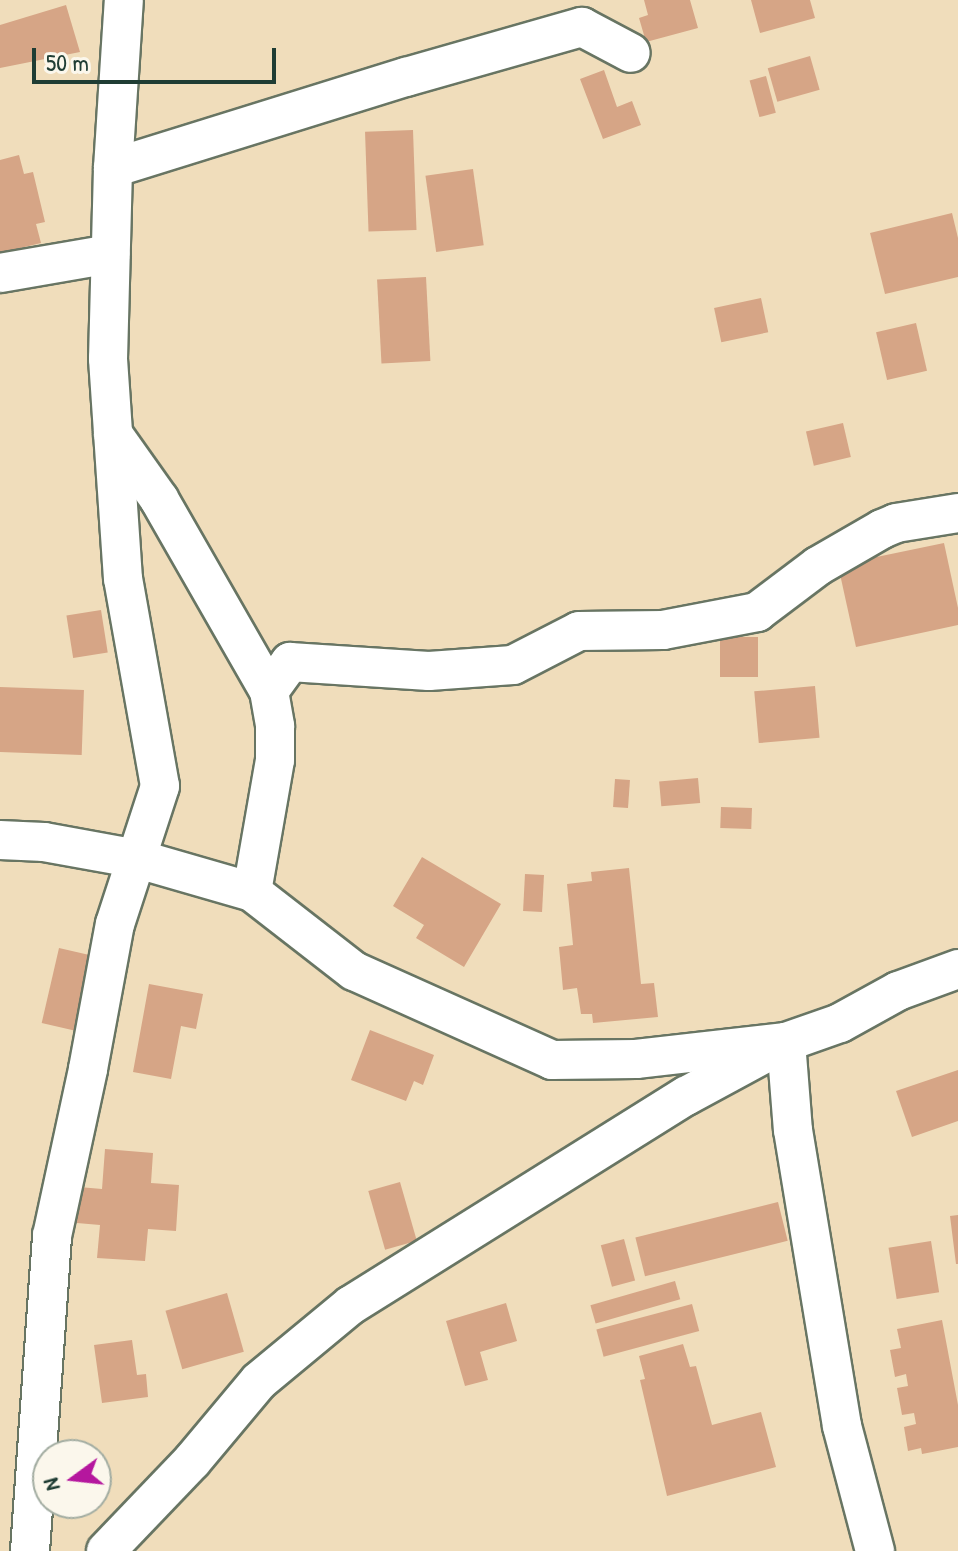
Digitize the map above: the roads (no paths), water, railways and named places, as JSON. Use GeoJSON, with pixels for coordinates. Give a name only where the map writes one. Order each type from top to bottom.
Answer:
{"type":"FeatureCollection","features":[{"type":"Feature","properties":{"kind":"street"},"geometry":{"type":"LineString","coordinates":[[30,1551],[52,1236],[115,924],[160,786],[123,579],[108,359],[113,168],[124,0]]}},
{"type":"Feature","properties":{"kind":"street"},"geometry":{"type":"LineString","coordinates":[[113,168],[582,27],[631,53]]}},
{"type":"Feature","properties":{"kind":"street"},"geometry":{"type":"LineString","coordinates":[[0,273],[110,254]]}},
{"type":"Feature","properties":{"kind":"street"},"geometry":{"type":"LineString","coordinates":[[113,434],[159,499],[269,691],[275,726],[275,760],[252,892]]}},
{"type":"Feature","properties":{"kind":"street"},"geometry":{"type":"LineString","coordinates":[[269,691],[290,662],[429,671],[513,665],[579,631],[663,630],[757,612],[818,566],[882,529],[896,523],[958,513]]}},
{"type":"Feature","properties":{"kind":"street"},"geometry":{"type":"LineString","coordinates":[[0,840],[44,842],[138,859],[252,892],[354,971],[552,1060],[636,1059],[786,1042]]}},
{"type":"Feature","properties":{"kind":"street"},"geometry":{"type":"LineString","coordinates":[[106,1551],[192,1461],[259,1381],[351,1305],[686,1096],[786,1042],[840,1023],[898,991],[958,969]]}},
{"type":"Feature","properties":{"kind":"street"},"geometry":{"type":"LineString","coordinates":[[786,1042],[793,1130],[842,1426],[875,1551]]}}]}
